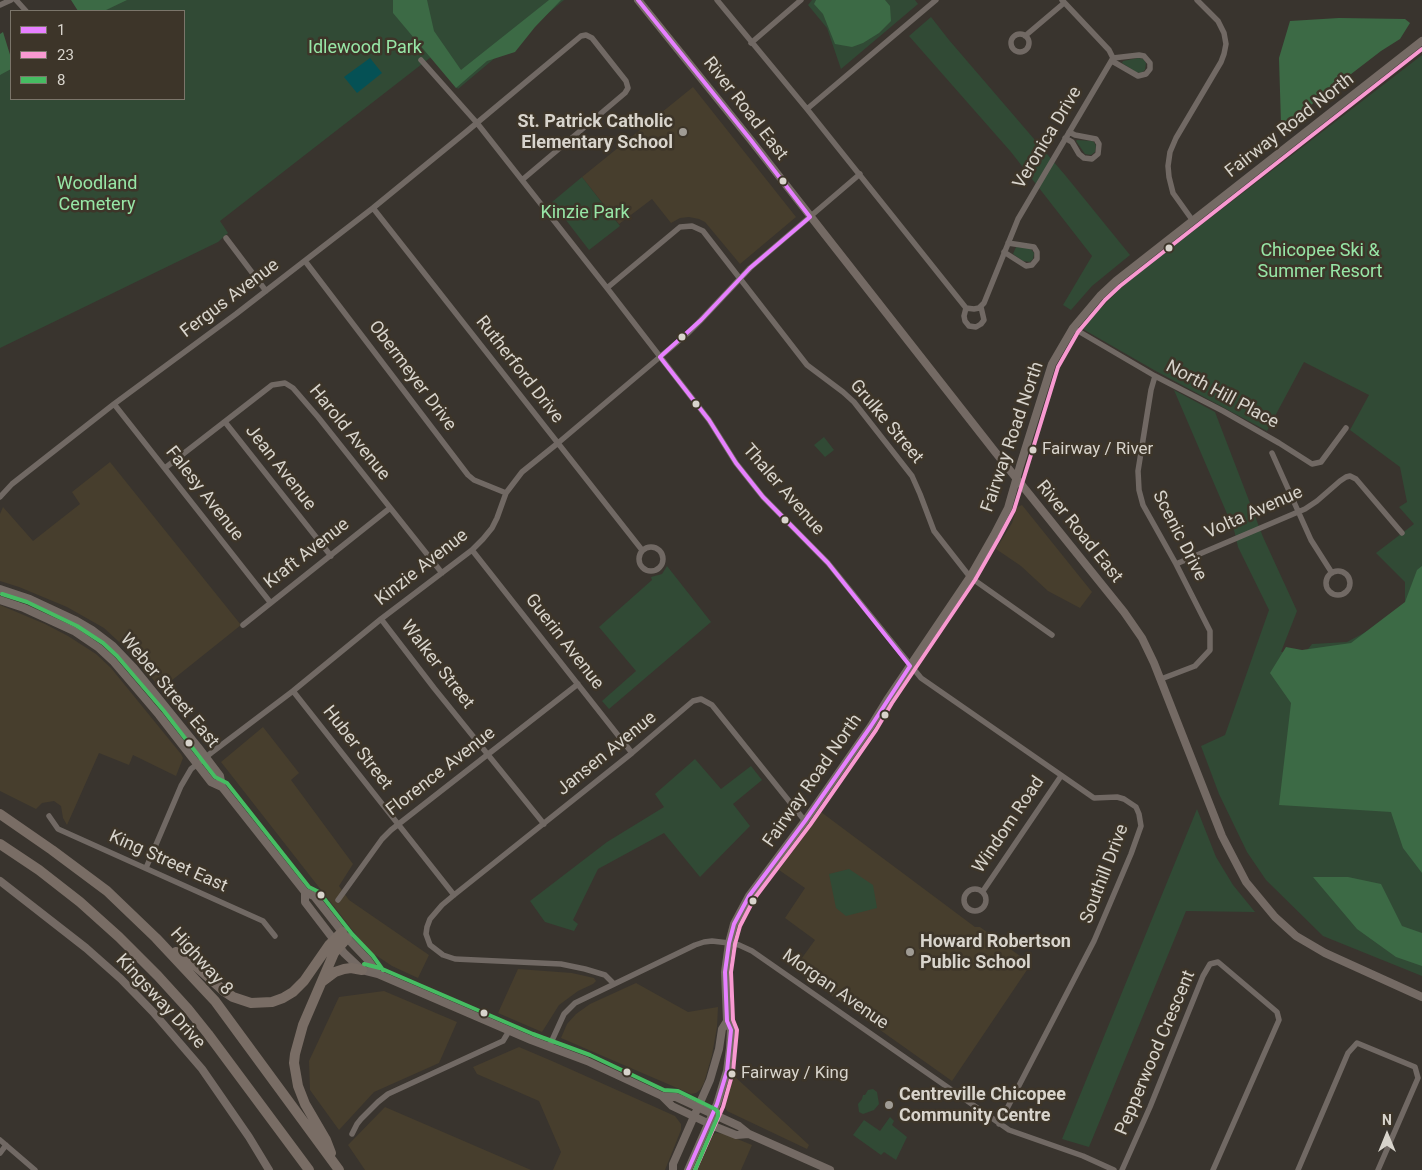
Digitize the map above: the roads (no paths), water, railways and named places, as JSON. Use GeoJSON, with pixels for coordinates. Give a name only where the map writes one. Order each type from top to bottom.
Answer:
{"type":"FeatureCollection","features":[{"type":"Feature","properties":{"kind":"highway","name":"Highway 8"},"geometry":{"type":"LineString","coordinates":[[0,814],[107,891],[156,938],[215,1000],[337,1167]]}},
{"type":"Feature","properties":{"kind":"highway"},"geometry":{"type":"LineString","coordinates":[[0,844],[39,870],[80,902],[158,976],[208,1034],[310,1170]]}},
{"type":"Feature","properties":{"kind":"highway"},"geometry":{"type":"LineString","coordinates":[[156,938],[196,966],[233,997],[250,1003],[260,1004],[272,1002],[293,992],[345,935]]}},
{"type":"Feature","properties":{"kind":"highway"},"geometry":{"type":"LineString","coordinates":[[337,944],[299,1037],[294,1063],[298,1086],[326,1140],[337,1167]]}},
{"type":"Feature","properties":{"kind":"highway"},"geometry":{"type":"LineString","coordinates":[[322,982],[344,968],[362,970]]}},
{"type":"Feature","properties":{"kind":"main road","name":"River Road East"},"geometry":{"type":"LineString","coordinates":[[638,0],[1124,612],[1142,638],[1161,679],[1222,836],[1246,882],[1275,917],[1296,936],[1325,953],[1422,997]]}},
{"type":"Feature","properties":{"kind":"main road","name":"Fairway Road North"},"geometry":{"type":"LineString","coordinates":[[688,1170],[722,1087],[728,1060],[731,1030],[727,1022],[725,972],[734,924],[749,896],[871,726],[970,576],[994,535],[1008,508],[1052,364],[1072,328],[1116,281],[1422,42]]}},
{"type":"Feature","properties":{"kind":"main road","name":"Weber Street East"},"geometry":{"type":"LineString","coordinates":[[0,589],[30,599],[76,620],[113,646],[134,668],[206,757],[220,776],[222,787]]}},
{"type":"Feature","properties":{"kind":"main road","name":"Weber Street East"},"geometry":{"type":"LineString","coordinates":[[0,600],[74,631],[99,648],[126,674],[211,782],[222,787],[304,892],[314,896],[345,935]]}},
{"type":"Feature","properties":{"kind":"main road","name":"Kingsway Drive"},"geometry":{"type":"LineString","coordinates":[[0,881],[86,948],[153,1012],[202,1069],[250,1137],[269,1170]]}},
{"type":"Feature","properties":{"kind":"main road"},"geometry":{"type":"LineString","coordinates":[[304,892],[305,902],[337,944],[354,964],[362,970],[378,974],[509,1031],[586,1061],[662,1096],[672,1106],[736,1135],[749,1134]]}},
{"type":"Feature","properties":{"kind":"main road"},"geometry":{"type":"LineString","coordinates":[[345,935],[378,974]]}},
{"type":"Feature","properties":{"kind":"main road","name":"Fairway Road North"},"geometry":{"type":"LineString","coordinates":[[674,1170],[673,1164],[710,1080],[719,1050],[722,1029],[727,1022]]}},
{"type":"Feature","properties":{"kind":"main road"},"geometry":{"type":"LineString","coordinates":[[662,1096],[676,1097],[740,1126],[749,1134],[830,1170]]}},
{"type":"Feature","properties":{"kind":"street"},"geometry":{"type":"LineString","coordinates":[[0,5],[11,0]]}},
{"type":"Feature","properties":{"kind":"street"},"geometry":{"type":"LineString","coordinates":[[16,0],[25,10]]}},
{"type":"Feature","properties":{"kind":"street","name":"Veronica Drive"},"geometry":{"type":"LineString","coordinates":[[716,0],[860,174],[966,308],[964,316],[969,326],[980,326],[984,320],[981,306],[984,303],[1018,219],[1113,60]]}},
{"type":"Feature","properties":{"kind":"street"},"geometry":{"type":"LineString","coordinates":[[751,43],[801,0]]}},
{"type":"Feature","properties":{"kind":"street"},"geometry":{"type":"LineString","coordinates":[[807,109],[936,0]]}},
{"type":"Feature","properties":{"kind":"street"},"geometry":{"type":"LineString","coordinates":[[1193,221],[1173,193],[1168,166],[1170,152],[1176,138],[1221,62],[1226,44],[1224,33],[1218,21],[1197,0]]}},
{"type":"Feature","properties":{"kind":"street"},"geometry":{"type":"LineString","coordinates":[[1025,36],[1063,1],[1110,50],[1113,60],[1138,76],[1146,74],[1150,69],[1150,63],[1144,56],[1139,55],[1113,60]]}},
{"type":"Feature","properties":{"kind":"street","name":"Fergus Avenue"},"geometry":{"type":"LineString","coordinates":[[0,497],[12,484],[114,404],[305,261],[477,123],[580,36],[586,35],[592,38],[626,81],[628,88],[626,93],[522,180]]}},
{"type":"Feature","properties":{"kind":"street","name":"Thaler Avenue"},"geometry":{"type":"LineString","coordinates":[[421,60],[477,123],[607,288],[709,420],[736,463],[763,496],[828,563],[910,666],[921,678],[1094,798]]}},
{"type":"Feature","properties":{"kind":"street"},"geometry":{"type":"LineString","coordinates":[[1065,138],[1072,142],[1079,154],[1084,158],[1092,159],[1098,154],[1100,148],[1096,139],[1075,136],[1069,132]]}},
{"type":"Feature","properties":{"kind":"street","name":"Kinzie Avenue"},"geometry":{"type":"LineString","coordinates":[[146,868],[181,786],[191,769],[293,691],[381,619],[472,550],[492,528],[506,493],[522,472],[660,357],[701,320],[757,262],[860,174]]}},
{"type":"Feature","properties":{"kind":"street","name":"Rutherford Drive"},"geometry":{"type":"LineString","coordinates":[[372,208],[642,550]]}},
{"type":"Feature","properties":{"kind":"street","name":"Grulke Street"},"geometry":{"type":"LineString","coordinates":[[607,288],[674,230],[686,225],[703,231],[807,365],[844,392],[854,402],[912,476],[934,531],[970,576],[1052,636]]}},
{"type":"Feature","properties":{"kind":"street"},"geometry":{"type":"LineString","coordinates":[[226,238],[266,291]]}},
{"type":"Feature","properties":{"kind":"street"},"geometry":{"type":"LineString","coordinates":[[1004,252],[1026,266],[1032,265],[1036,259],[1037,252],[1034,247],[1008,243]]}},
{"type":"Feature","properties":{"kind":"street","name":"Obermeyer Drive"},"geometry":{"type":"LineString","coordinates":[[305,261],[468,475],[474,480],[506,493]]}},
{"type":"Feature","properties":{"kind":"street"},"geometry":{"type":"LineString","coordinates":[[966,308],[974,309],[981,306]]}},
{"type":"Feature","properties":{"kind":"street","name":"North Hill Place"},"geometry":{"type":"LineString","coordinates":[[1072,328],[1155,376],[1223,411],[1312,464],[1321,462],[1346,428]]}},
{"type":"Feature","properties":{"kind":"street","name":"Scenic Drive"},"geometry":{"type":"LineString","coordinates":[[1155,376],[1138,471],[1139,490],[1144,505],[1210,631],[1210,650],[1195,666],[1161,679]]}},
{"type":"Feature","properties":{"kind":"street","name":"Harold Avenue"},"geometry":{"type":"LineString","coordinates":[[165,468],[272,385],[285,383],[293,388],[318,417],[442,573]]}},
{"type":"Feature","properties":{"kind":"street","name":"Falesy Avenue"},"geometry":{"type":"LineString","coordinates":[[114,404],[270,602]]}},
{"type":"Feature","properties":{"kind":"street","name":"Jean Avenue"},"geometry":{"type":"LineString","coordinates":[[224,422],[331,556]]}},
{"type":"Feature","properties":{"kind":"street"},"geometry":{"type":"LineString","coordinates":[[1272,453],[1311,540],[1332,573]]}},
{"type":"Feature","properties":{"kind":"street","name":"Volta Avenue"},"geometry":{"type":"LineString","coordinates":[[1176,564],[1299,512],[1317,501],[1340,481],[1350,476],[1356,479],[1402,533]]}},
{"type":"Feature","properties":{"kind":"street","name":"Kraft Avenue"},"geometry":{"type":"LineString","coordinates":[[243,625],[390,508]]}},
{"type":"Feature","properties":{"kind":"street","name":"Rutherford Drive"},"geometry":{"type":"LineString","coordinates":[[650,546],[659,550],[662,558],[661,565],[650,571],[646,570],[640,565],[639,561],[639,555],[642,550],[650,546]]}},
{"type":"Feature","properties":{"kind":"street","name":"Guerin Avenue"},"geometry":{"type":"LineString","coordinates":[[472,550],[632,753]]}},
{"type":"Feature","properties":{"kind":"street"},"geometry":{"type":"LineString","coordinates":[[1340,571],[1349,579],[1349,589],[1342,595],[1334,595],[1327,590],[1325,582],[1332,573],[1340,571]]}},
{"type":"Feature","properties":{"kind":"street","name":"Walker Street"},"geometry":{"type":"LineString","coordinates":[[381,619],[544,824]]}},
{"type":"Feature","properties":{"kind":"street","name":"Florence Avenue"},"geometry":{"type":"LineString","coordinates":[[338,900],[382,839],[578,684]]}},
{"type":"Feature","properties":{"kind":"street","name":"Huber Street"},"geometry":{"type":"LineString","coordinates":[[293,691],[454,895]]}},
{"type":"Feature","properties":{"kind":"street","name":"Jansen Avenue"},"geometry":{"type":"LineString","coordinates":[[614,984],[605,975],[585,968],[561,964],[455,959],[443,955],[430,945],[426,934],[427,927],[442,905],[632,753],[693,701],[701,699],[712,705],[805,820]]}},
{"type":"Feature","properties":{"kind":"street","name":"Windom Road"},"geometry":{"type":"LineString","coordinates":[[983,891],[1061,776]]}},
{"type":"Feature","properties":{"kind":"street","name":"Southill Drive"},"geometry":{"type":"LineString","coordinates":[[1000,1124],[1094,941],[1131,854],[1140,826],[1140,814],[1136,806],[1131,802],[1117,797],[1094,798]]}},
{"type":"Feature","properties":{"kind":"street","name":"King Street East"},"geometry":{"type":"LineString","coordinates":[[49,816],[58,829],[263,921],[275,936]]}},
{"type":"Feature","properties":{"kind":"street","name":"Windom Road"},"geometry":{"type":"LineString","coordinates":[[976,888],[983,891],[987,902],[983,908],[976,911],[968,908],[964,903],[966,893],[976,888]]}},
{"type":"Feature","properties":{"kind":"street","name":"Morgan Avenue"},"geometry":{"type":"LineString","coordinates":[[549,1047],[564,1014],[576,1003],[704,942],[712,941],[739,945],[752,951],[1009,1130],[1084,1156],[1114,1170]]}},
{"type":"Feature","properties":{"kind":"street","name":"Pepperwood Crescent"},"geometry":{"type":"LineString","coordinates":[[1122,1170],[1150,1108],[1204,976],[1210,964],[1218,962],[1276,1012],[1279,1020],[1213,1170]]}},
{"type":"Feature","properties":{"kind":"street"},"geometry":{"type":"LineString","coordinates":[[352,1134],[361,1119],[388,1094],[503,1042],[509,1031]]}},
{"type":"Feature","properties":{"kind":"street"},"geometry":{"type":"LineString","coordinates":[[1298,1170],[1348,1053],[1357,1043],[1415,1067],[1418,1078],[1378,1170]]}},
{"type":"Feature","properties":{"kind":"street"},"geometry":{"type":"LineString","coordinates":[[0,1140],[35,1170]]}},
{"type":"Feature","properties":{"kind":"street"},"geometry":{"type":"LineString","coordinates":[[0,1153],[6,1145]]}},
{"type":"Feature","properties":{"kind":"water"},"geometry":{"type":"Polygon","coordinates":[[[370,58],[382,73],[357,93],[344,77],[370,58]]]}},
{"type":"Feature","properties":{"kind":"place","name":"St. Patrick Catholic Elementary School"},"geometry":{"type":"Point","coordinates":[683,132]}},
{"type":"Feature","properties":{"kind":"place","name":"Fairway / River"},"geometry":{"type":"Point","coordinates":[1033,450]}},
{"type":"Feature","properties":{"kind":"place","name":"Howard Robertson Public School"},"geometry":{"type":"Point","coordinates":[910,952]}},
{"type":"Feature","properties":{"kind":"place","name":"Fairway / King"},"geometry":{"type":"Point","coordinates":[732,1074]}},
{"type":"Feature","properties":{"kind":"place","name":"Centreville Chicopee Community Centre"},"geometry":{"type":"Point","coordinates":[889,1105]}},
{"type":"Feature","properties":{"kind":"park label","name":"Idlewood Park"},"geometry":{"type":"Point","coordinates":[365,48]}},
{"type":"Feature","properties":{"kind":"park label","name":"Woodland Cemetery"},"geometry":{"type":"Point","coordinates":[97,194]}},
{"type":"Feature","properties":{"kind":"park label","name":"Kinzie Park"},"geometry":{"type":"Point","coordinates":[585,213]}},
{"type":"Feature","properties":{"kind":"park label","name":"Chicopee Ski & Summer Resort"},"geometry":{"type":"Point","coordinates":[1320,261]}}]}
